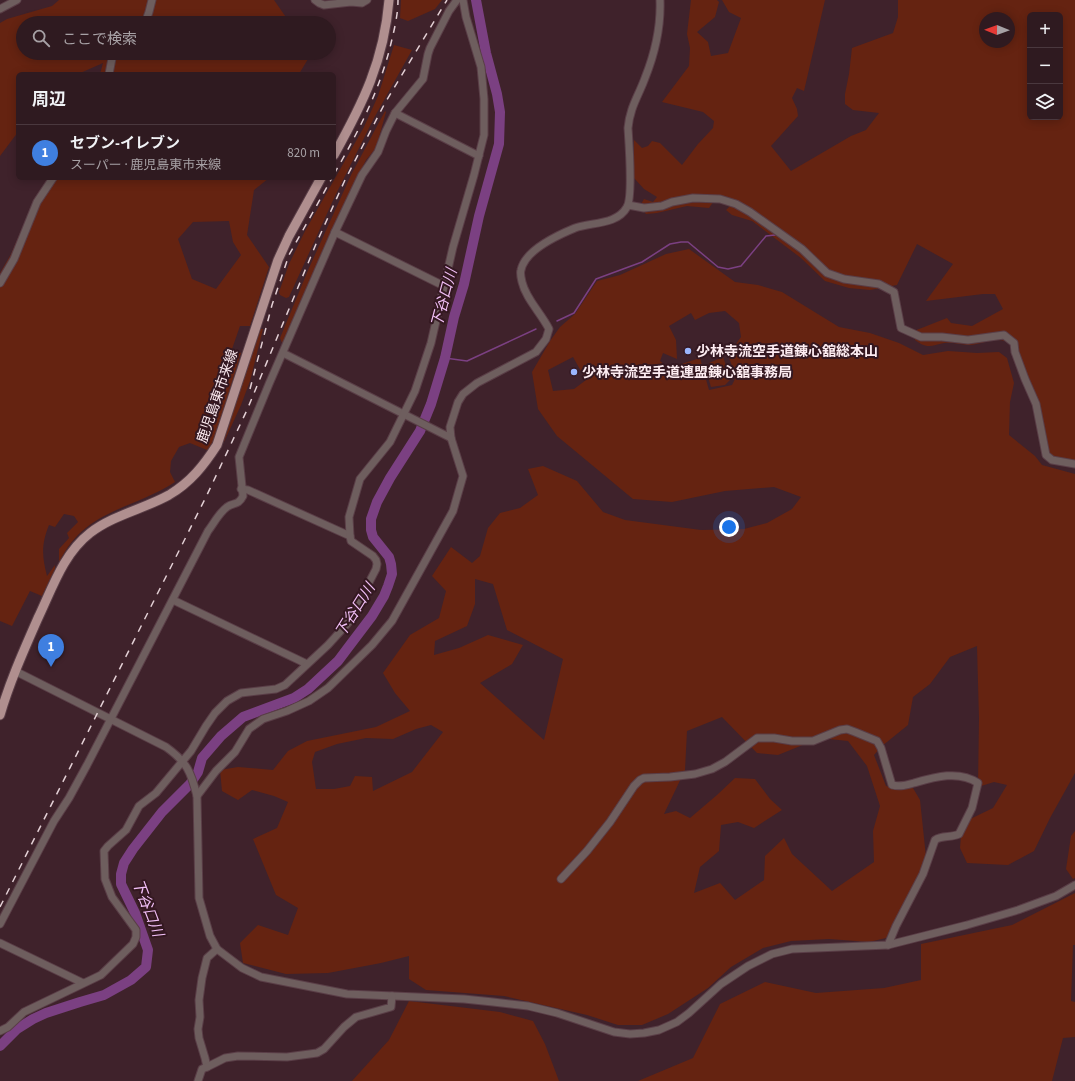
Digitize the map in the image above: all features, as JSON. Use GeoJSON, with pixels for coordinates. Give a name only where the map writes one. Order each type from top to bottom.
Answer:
{"type":"FeatureCollection","features":[{"type":"Feature","properties":{"kind":"main road"},"geometry":{"type":"LineString","coordinates":[[336,151],[362,104],[374,74],[385,34],[389,0]]}},
{"type":"Feature","properties":{"kind":"main road","name":"鹿児島東市来線"},"geometry":{"type":"LineString","coordinates":[[0,714],[15,670],[55,582],[64,564],[76,547],[90,533],[103,525],[169,494],[184,485],[206,462],[217,445],[278,260],[289,236],[320,180]]}},
{"type":"Feature","properties":{"kind":"street"},"geometry":{"type":"LineString","coordinates":[[0,9],[17,0]]}},
{"type":"Feature","properties":{"kind":"street"},"geometry":{"type":"LineString","coordinates":[[148,16],[152,0]]}},
{"type":"Feature","properties":{"kind":"street"},"geometry":{"type":"LineString","coordinates":[[315,0],[324,5],[362,2],[367,0]]}},
{"type":"Feature","properties":{"kind":"street"},"geometry":{"type":"LineString","coordinates":[[0,924],[54,821],[80,778],[208,531],[228,506],[238,504],[243,496],[239,457],[335,232],[362,175],[378,152],[395,113],[423,79],[430,48],[457,0]]}},
{"type":"Feature","properties":{"kind":"street"},"geometry":{"type":"LineString","coordinates":[[0,1031],[8,1027],[24,1012],[101,975],[133,944],[136,937],[136,930],[112,897],[105,879],[104,851],[126,830],[139,806],[156,793],[191,751],[215,713],[228,701],[241,693],[276,689],[285,685],[328,645],[348,623],[376,570],[376,560],[373,556],[354,544],[352,541],[350,536],[349,517],[360,479],[390,442],[407,416],[431,343],[444,286],[484,135],[481,67],[466,17],[463,0]]}},
{"type":"Feature","properties":{"kind":"street"},"geometry":{"type":"LineString","coordinates":[[197,796],[216,771],[235,752],[249,729],[263,719],[287,711],[328,688],[372,645],[392,621],[453,511],[460,491],[463,476],[451,438],[450,427],[458,402],[463,394],[478,383],[536,352],[546,339],[549,329],[526,294],[522,282],[521,270],[535,250],[544,244],[576,228],[614,219],[625,211],[628,205],[630,193],[629,119],[654,50],[660,22],[660,0]]}},
{"type":"Feature","properties":{"kind":"street"},"geometry":{"type":"LineString","coordinates":[[109,72],[112,60]]}},
{"type":"Feature","properties":{"kind":"street"},"geometry":{"type":"LineString","coordinates":[[395,113],[479,156]]}},
{"type":"Feature","properties":{"kind":"street"},"geometry":{"type":"LineString","coordinates":[[0,283],[14,259],[37,202],[52,180]]}},
{"type":"Feature","properties":{"kind":"street"},"geometry":{"type":"LineString","coordinates":[[628,205],[644,208],[662,206],[672,202],[693,198],[720,199],[736,204],[750,212],[802,249],[827,274],[844,279],[879,284],[894,292],[901,328],[912,334],[920,337],[942,337],[968,340],[1004,335],[1014,343],[1015,352],[1036,404],[1046,455],[1052,460],[1075,464]]}},
{"type":"Feature","properties":{"kind":"street"},"geometry":{"type":"LineString","coordinates":[[335,232],[444,286]]}},
{"type":"Feature","properties":{"kind":"street"},"geometry":{"type":"LineString","coordinates":[[283,353],[451,438]]}},
{"type":"Feature","properties":{"kind":"street"},"geometry":{"type":"LineString","coordinates":[[241,488],[350,536]]}},
{"type":"Feature","properties":{"kind":"street"},"geometry":{"type":"LineString","coordinates":[[172,600],[307,664]]}},
{"type":"Feature","properties":{"kind":"street"},"geometry":{"type":"LineString","coordinates":[[15,670],[166,747],[182,760],[192,778],[197,796],[199,898],[210,936],[217,949],[242,968],[261,978],[347,994],[464,999],[528,1006],[557,1013],[614,1032],[630,1034],[644,1033],[659,1030],[677,1022],[721,984],[748,966],[772,954],[792,949],[888,945],[967,925],[1018,910],[1056,896],[1075,885]]}},
{"type":"Feature","properties":{"kind":"street"},"geometry":{"type":"LineString","coordinates":[[561,879],[596,839],[640,780],[644,778],[695,774],[712,768],[726,762],[757,738],[813,741],[840,730],[847,729],[877,742],[881,748],[892,785],[903,786],[942,776],[954,776],[974,780],[978,783],[972,808],[959,834],[956,836],[938,838],[935,840],[923,874],[896,926],[888,945]]}},
{"type":"Feature","properties":{"kind":"street"},"geometry":{"type":"LineString","coordinates":[[0,943],[83,983]]}},
{"type":"Feature","properties":{"kind":"street"},"geometry":{"type":"LineString","coordinates":[[207,1067],[199,1038],[199,1000],[207,958],[217,949]]}},
{"type":"Feature","properties":{"kind":"street"},"geometry":{"type":"LineString","coordinates":[[198,1081],[202,1068],[225,1058],[238,1056],[287,1057],[317,1053],[324,1049],[344,1027],[356,1017],[391,1007],[392,996]]}},
{"type":"Feature","properties":{"kind":"shaded area"},"geometry":{"type":"Polygon","coordinates":[[[59,0],[274,0],[285,16],[17,16],[52,6],[59,0]]]}},
{"type":"Feature","properties":{"kind":"shaded area"},"geometry":{"type":"Polygon","coordinates":[[[401,0],[442,0],[435,9],[408,21],[400,18],[401,0]]]}},
{"type":"Feature","properties":{"kind":"shaded area"},"geometry":{"type":"Polygon","coordinates":[[[691,0],[717,0],[719,2],[715,17],[697,32],[708,42],[711,56],[728,53],[741,18],[729,12],[722,0],[825,0],[804,91],[797,88],[792,98],[797,109],[798,116],[771,146],[791,171],[851,136],[866,130],[879,113],[853,110],[845,104],[845,94],[852,48],[893,33],[898,17],[898,0],[1075,0],[1075,466],[1053,458],[1045,446],[1039,421],[1016,363],[1012,345],[1002,340],[992,340],[969,345],[944,343],[926,346],[915,340],[914,331],[947,318],[951,323],[972,326],[1003,309],[995,294],[983,294],[926,301],[953,264],[917,244],[897,285],[870,290],[849,288],[825,281],[801,258],[752,221],[732,215],[726,210],[735,201],[727,197],[718,195],[709,208],[687,206],[646,214],[640,206],[644,199],[653,202],[657,197],[644,189],[634,178],[634,140],[642,148],[648,146],[652,141],[660,143],[682,165],[698,144],[713,128],[714,121],[703,112],[662,102],[689,66],[690,48],[687,34],[691,0]]]}},
{"type":"Feature","properties":{"kind":"shaded area"},"geometry":{"type":"Polygon","coordinates":[[[16,16],[16,60],[307,60],[300,72],[101,72],[103,63],[83,72],[16,72],[16,135],[0,156],[0,23],[16,16]]]}},
{"type":"Feature","properties":{"kind":"shaded area"},"geometry":{"type":"Polygon","coordinates":[[[394,45],[412,50],[374,118],[335,196],[289,297],[286,298],[280,295],[279,292],[289,264],[304,233],[334,180],[336,180],[336,176],[364,127],[378,96],[394,45]]]}},
{"type":"Feature","properties":{"kind":"shaded area"},"geometry":{"type":"Polygon","coordinates":[[[385,111],[386,112],[376,148],[366,160],[354,184],[285,341],[282,343],[280,338],[309,268],[351,175],[385,111]]]}},
{"type":"Feature","properties":{"kind":"shaded area"},"geometry":{"type":"Polygon","coordinates":[[[48,180],[266,180],[254,190],[247,235],[269,267],[250,326],[240,326],[232,349],[241,353],[212,445],[207,450],[190,443],[179,447],[171,461],[170,472],[175,482],[95,521],[81,532],[69,545],[59,563],[59,549],[69,538],[67,533],[78,522],[74,516],[64,514],[55,527],[49,525],[43,550],[47,576],[55,565],[55,569],[42,596],[30,591],[12,626],[0,621],[0,273],[11,254],[35,198],[48,180]],[[229,221],[193,222],[178,239],[192,279],[216,289],[241,255],[233,242],[229,221]]]}},
{"type":"Feature","properties":{"kind":"shaded area"},"geometry":{"type":"Polygon","coordinates":[[[689,249],[735,282],[758,285],[782,292],[839,327],[870,333],[899,343],[923,355],[948,351],[977,353],[999,352],[1007,358],[1014,383],[1010,402],[1009,435],[1035,456],[1042,465],[1075,474],[1075,773],[1034,851],[1008,865],[967,863],[960,848],[962,823],[993,808],[1007,785],[994,782],[978,787],[979,718],[977,646],[950,657],[930,684],[913,697],[908,725],[882,746],[874,755],[886,786],[895,788],[910,783],[920,800],[926,857],[907,905],[886,938],[869,942],[829,939],[791,941],[763,948],[731,967],[708,988],[668,1014],[642,1025],[618,1025],[587,1015],[504,996],[426,990],[409,979],[409,956],[328,973],[286,974],[243,963],[240,943],[258,925],[288,935],[298,908],[276,895],[253,839],[277,828],[288,802],[274,796],[252,790],[238,800],[222,791],[220,770],[238,767],[273,770],[288,751],[307,741],[376,727],[410,711],[395,693],[383,673],[410,635],[439,618],[446,591],[432,576],[451,547],[472,563],[480,556],[488,528],[500,513],[520,508],[538,495],[528,469],[543,466],[577,481],[603,512],[625,520],[701,530],[744,529],[767,523],[792,509],[801,497],[774,487],[725,491],[672,502],[633,499],[557,436],[538,409],[532,372],[560,327],[575,314],[597,281],[620,275],[666,254],[689,249]],[[725,311],[709,313],[695,320],[691,313],[669,326],[676,340],[677,359],[663,353],[660,361],[669,368],[700,358],[709,390],[732,385],[736,377],[728,355],[741,337],[739,323],[725,311]],[[573,357],[548,370],[553,391],[574,389],[586,380],[573,357]],[[475,579],[475,604],[467,626],[435,641],[434,655],[459,648],[488,635],[523,645],[512,664],[480,683],[544,740],[563,659],[507,630],[493,584],[475,579]],[[722,717],[687,731],[685,770],[664,814],[676,811],[690,818],[735,778],[755,779],[770,799],[782,810],[754,828],[738,822],[721,825],[719,851],[700,867],[694,893],[720,883],[735,900],[764,880],[765,856],[784,838],[792,854],[832,891],[874,862],[873,831],[880,806],[867,766],[848,741],[820,738],[778,755],[757,753],[722,717]],[[431,725],[416,729],[393,739],[366,738],[337,744],[315,752],[312,762],[316,789],[334,789],[350,786],[355,776],[372,777],[373,791],[412,772],[443,732],[431,725]]]}},
{"type":"Feature","properties":{"kind":"shaded area"},"geometry":{"type":"Polygon","coordinates":[[[260,329],[263,329],[250,381],[224,442],[223,440],[260,329]]]}},
{"type":"Feature","properties":{"kind":"shaded area"},"geometry":{"type":"Polygon","coordinates":[[[723,357],[731,379],[725,385],[711,387],[708,377],[709,363],[723,357]]]}},
{"type":"Feature","properties":{"kind":"shaded area"},"geometry":{"type":"Polygon","coordinates":[[[1075,831],[1075,878],[1073,879],[1066,869],[1071,836],[1075,831]]]}},
{"type":"Feature","properties":{"kind":"shaded area"},"geometry":{"type":"Polygon","coordinates":[[[1075,893],[1075,945],[1073,945],[1071,1001],[1075,1002],[1075,1037],[1063,1038],[1052,1081],[638,1081],[693,1058],[720,1004],[765,982],[816,993],[884,988],[921,980],[921,944],[1012,925],[1075,893]]]}},
{"type":"Feature","properties":{"kind":"shaded area"},"geometry":{"type":"Polygon","coordinates":[[[409,1001],[500,1012],[533,1021],[545,1044],[559,1081],[352,1081],[389,1040],[409,1001]]]}},
{"type":"Feature","properties":{"kind":"waterway","name":"下谷口川"},"geometry":{"type":"LineString","coordinates":[[0,1046],[17,1029],[33,1019],[46,1013],[104,995],[131,980],[146,967],[148,950],[135,913],[121,884],[121,874],[124,863],[162,812],[190,784],[198,772],[202,758],[221,736],[243,717],[294,698],[308,689],[338,661],[372,616],[384,596],[392,574],[391,564],[389,557],[373,537],[371,530],[371,519],[377,502],[390,478],[420,431],[431,404],[445,358],[454,317],[464,284],[479,216],[499,144],[500,112],[497,94],[486,53],[476,0]]}},
{"type":"Feature","properties":{"kind":"waterway"},"geometry":{"type":"LineString","coordinates":[[557,321],[574,313],[596,279],[642,262],[670,244],[688,242],[718,267],[728,269],[741,266],[766,236],[775,235]]}},
{"type":"Feature","properties":{"kind":"waterway"},"geometry":{"type":"LineString","coordinates":[[445,358],[467,361],[536,329]]}},
{"type":"Feature","properties":{"kind":"railway"},"geometry":{"type":"LineString","coordinates":[[336,170],[368,109],[382,75],[394,30],[398,0]]}},
{"type":"Feature","properties":{"kind":"railway"},"geometry":{"type":"LineString","coordinates":[[0,907],[206,497],[247,410],[316,244],[345,180],[385,103],[447,0]]}},
{"type":"Feature","properties":{"kind":"railway"},"geometry":{"type":"LineString","coordinates":[[250,389],[272,305],[289,255],[331,180]]}},
{"type":"Feature","properties":{"kind":"place","name":"少林寺流空手道錬心舘総本山"},"geometry":{"type":"Point","coordinates":[688,351]}},
{"type":"Feature","properties":{"kind":"place","name":"少林寺流空手道連盟錬心舘事務局"},"geometry":{"type":"Point","coordinates":[574,372]}},
{"type":"Feature","properties":{"kind":"place","name":"セブン-イレブン"},"geometry":{"type":"Point","coordinates":[51,667]}}]}
